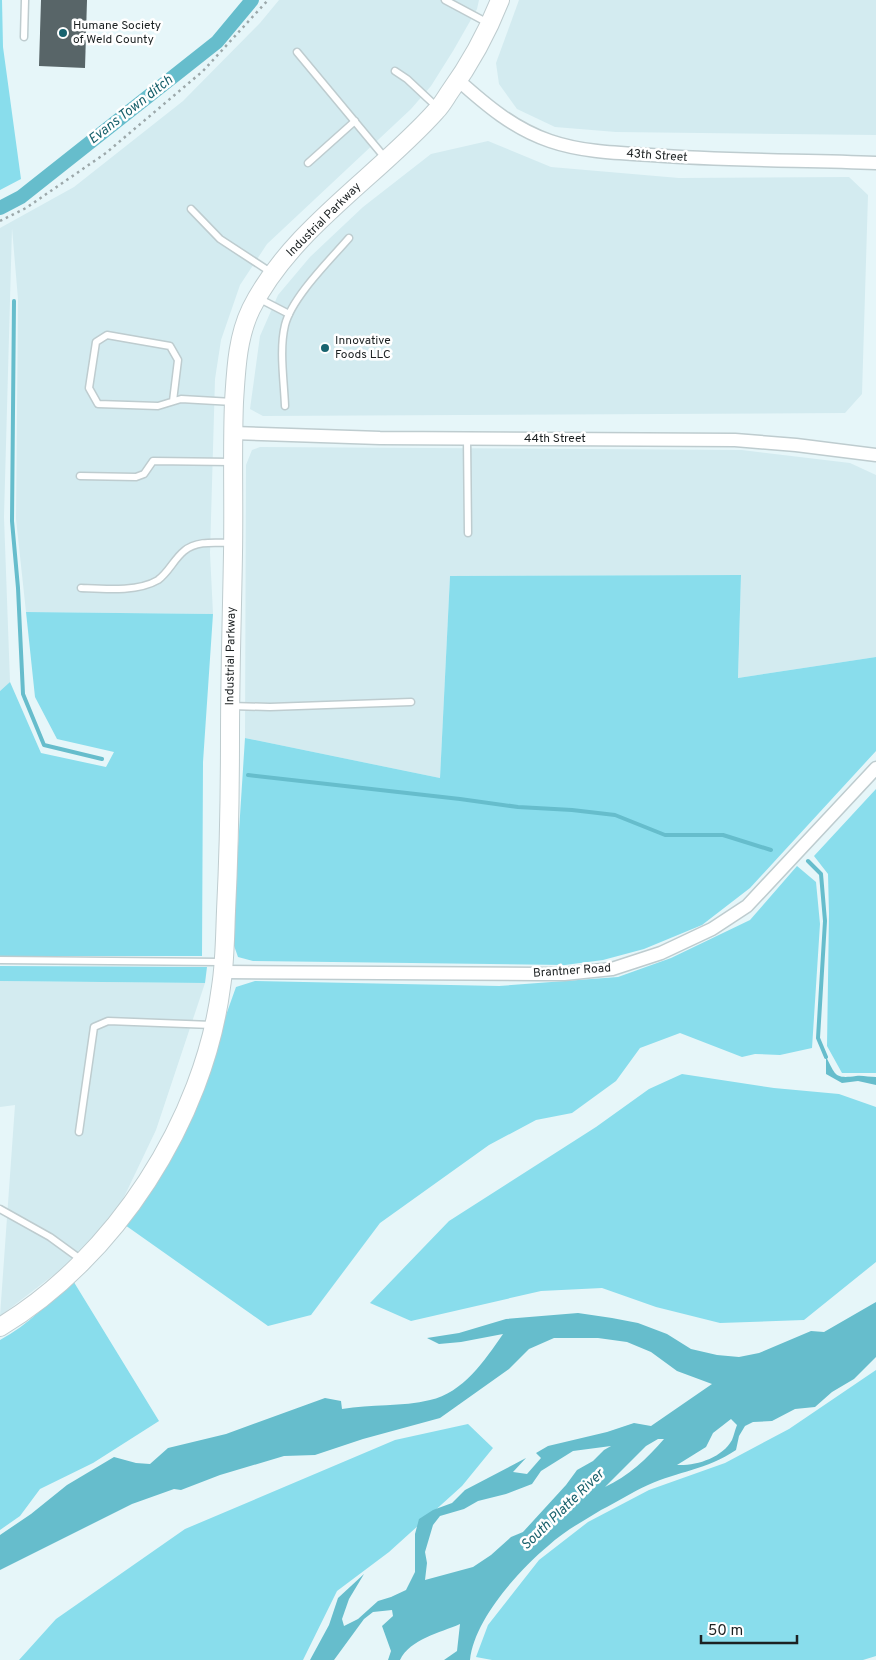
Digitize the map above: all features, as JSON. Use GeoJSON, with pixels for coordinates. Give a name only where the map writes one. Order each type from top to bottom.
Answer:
{"type":"FeatureCollection","features":[{"type":"Feature","properties":{"kind":"street","name":"Industrial Parkway"},"geometry":{"type":"LineString","coordinates":[[0,1327],[46,1296],[84,1262],[114,1227],[144,1186],[166,1150],[184,1112],[201,1072],[213,1025],[221,989],[223,967],[229,845],[234,543],[234,402],[236,364],[241,336],[250,311],[273,274],[300,241],[439,109],[491,24],[500,0]]}},
{"type":"Feature","properties":{"kind":"street","name":"43th Street"},"geometry":{"type":"LineString","coordinates":[[458,80],[504,118],[526,131],[550,141],[572,147],[596,151],[705,159],[876,163]]}},
{"type":"Feature","properties":{"kind":"street","name":"44th Street"},"geometry":{"type":"LineString","coordinates":[[233,433],[380,438],[735,440],[815,447],[876,455]]}},
{"type":"Feature","properties":{"kind":"street","name":"Brantner Road"},"geometry":{"type":"LineString","coordinates":[[223,967],[539,974],[564,974],[612,969],[661,952],[712,929],[747,906],[876,768]]}},
{"type":"Feature","properties":{"kind":"lane"},"geometry":{"type":"LineString","coordinates":[[24,37],[25,0]]}},
{"type":"Feature","properties":{"kind":"lane"},"geometry":{"type":"LineString","coordinates":[[445,0],[491,24]]}},
{"type":"Feature","properties":{"kind":"lane"},"geometry":{"type":"LineString","coordinates":[[297,52],[387,160]]}},
{"type":"Feature","properties":{"kind":"lane"},"geometry":{"type":"LineString","coordinates":[[395,71],[407,78],[439,109]]}},
{"type":"Feature","properties":{"kind":"lane"},"geometry":{"type":"LineString","coordinates":[[308,163],[355,122]]}},
{"type":"Feature","properties":{"kind":"lane"},"geometry":{"type":"LineString","coordinates":[[191,209],[220,239],[273,274]]}},
{"type":"Feature","properties":{"kind":"lane"},"geometry":{"type":"LineString","coordinates":[[285,406],[283,340],[289,314],[308,286],[349,238]]}},
{"type":"Feature","properties":{"kind":"lane"},"geometry":{"type":"LineString","coordinates":[[257,298],[289,314]]}},
{"type":"Feature","properties":{"kind":"lane"},"geometry":{"type":"LineString","coordinates":[[174,401],[178,360],[170,346],[107,335],[96,342],[89,388],[98,404],[158,406],[181,399],[234,402]]}},
{"type":"Feature","properties":{"kind":"lane"},"geometry":{"type":"LineString","coordinates":[[467,438],[468,533]]}},
{"type":"Feature","properties":{"kind":"lane"},"geometry":{"type":"LineString","coordinates":[[80,476],[136,477],[144,474],[153,461],[233,462]]}},
{"type":"Feature","properties":{"kind":"lane"},"geometry":{"type":"LineString","coordinates":[[81,588],[128,589],[157,580],[184,551],[200,543],[234,543]]}},
{"type":"Feature","properties":{"kind":"lane"},"geometry":{"type":"LineString","coordinates":[[230,706],[270,707],[411,702]]}},
{"type":"Feature","properties":{"kind":"lane"},"geometry":{"type":"LineString","coordinates":[[0,960],[223,967]]}},
{"type":"Feature","properties":{"kind":"lane"},"geometry":{"type":"LineString","coordinates":[[79,1132],[94,1027],[108,1021],[213,1025]]}},
{"type":"Feature","properties":{"kind":"lane"},"geometry":{"type":"LineString","coordinates":[[0,1209],[50,1238],[84,1262]]}},
{"type":"Feature","properties":{"kind":"path"},"geometry":{"type":"LineString","coordinates":[[0,221],[26,208],[106,153],[202,71],[268,0]]}},
{"type":"Feature","properties":{"kind":"shaded area"},"geometry":{"type":"Polygon","coordinates":[[[0,0],[2,0],[3,47],[21,179],[0,190],[0,0]]]}},
{"type":"Feature","properties":{"kind":"shaded area"},"geometry":{"type":"Polygon","coordinates":[[[279,0],[479,0],[477,9],[431,86],[411,109],[267,244],[240,285],[221,340],[215,379],[210,553],[213,614],[26,612],[16,519],[18,299],[12,228],[4,517],[10,682],[0,691],[0,228],[74,187],[183,101],[260,23],[279,0]]]}},
{"type":"Feature","properties":{"kind":"shaded area"},"geometry":{"type":"Polygon","coordinates":[[[519,0],[876,0],[876,135],[616,132],[555,127],[517,109],[499,84],[496,63],[519,0]]]}},
{"type":"Feature","properties":{"kind":"shaded area"},"geometry":{"type":"Polygon","coordinates":[[[488,141],[551,167],[679,178],[849,177],[868,195],[862,394],[845,413],[263,416],[250,409],[260,336],[278,295],[310,257],[363,207],[431,154],[488,141]]]}},
{"type":"Feature","properties":{"kind":"shaded area"},"geometry":{"type":"Polygon","coordinates":[[[260,447],[742,450],[850,463],[876,475],[876,657],[738,678],[741,575],[450,576],[440,778],[245,738],[246,465],[252,450],[260,447]]]}},
{"type":"Feature","properties":{"kind":"shaded area"},"geometry":{"type":"Polygon","coordinates":[[[741,575],[738,678],[876,657],[876,751],[750,888],[702,925],[644,949],[603,960],[565,965],[253,961],[238,957],[232,940],[245,738],[440,778],[450,576],[741,575]]]}},
{"type":"Feature","properties":{"kind":"shaded area"},"geometry":{"type":"Polygon","coordinates":[[[26,612],[213,614],[203,762],[202,956],[0,956],[0,691],[10,682],[41,753],[106,767],[114,752],[57,739],[35,697],[26,612]]]}},
{"type":"Feature","properties":{"kind":"shaded area"},"geometry":{"type":"Polygon","coordinates":[[[876,789],[876,1073],[842,1073],[827,1046],[828,874],[814,856],[876,789]]]}},
{"type":"Feature","properties":{"kind":"shaded area"},"geometry":{"type":"Polygon","coordinates":[[[797,866],[816,882],[820,924],[812,1048],[780,1055],[755,1054],[742,1057],[680,1033],[640,1048],[616,1081],[572,1113],[536,1120],[489,1145],[380,1223],[311,1315],[268,1326],[125,1225],[184,1133],[236,987],[255,981],[499,986],[618,977],[671,958],[750,920],[797,866]]]}},
{"type":"Feature","properties":{"kind":"shaded area"},"geometry":{"type":"Polygon","coordinates":[[[0,966],[207,967],[205,983],[0,981],[0,966]]]}},
{"type":"Feature","properties":{"kind":"shaded area"},"geometry":{"type":"Polygon","coordinates":[[[0,981],[205,983],[156,1130],[113,1220],[64,1267],[0,1316],[15,1105],[0,1107],[0,981]]]}},
{"type":"Feature","properties":{"kind":"shaded area"},"geometry":{"type":"Polygon","coordinates":[[[682,1074],[774,1088],[839,1094],[876,1107],[876,1262],[804,1320],[720,1323],[656,1307],[602,1288],[541,1291],[411,1321],[370,1303],[449,1221],[596,1127],[649,1089],[682,1074]]]}},
{"type":"Feature","properties":{"kind":"shaded area"},"geometry":{"type":"Polygon","coordinates":[[[72,1279],[159,1421],[93,1463],[40,1489],[20,1516],[0,1530],[0,1340],[29,1320],[72,1279]]]}},
{"type":"Feature","properties":{"kind":"shaded area"},"geometry":{"type":"Polygon","coordinates":[[[876,1370],[876,1656],[863,1660],[492,1660],[476,1657],[488,1625],[539,1560],[588,1522],[649,1490],[725,1463],[789,1429],[876,1370]]]}},
{"type":"Feature","properties":{"kind":"shaded area"},"geometry":{"type":"Polygon","coordinates":[[[468,1424],[493,1448],[462,1486],[389,1552],[337,1591],[303,1660],[19,1660],[56,1619],[185,1529],[395,1440],[468,1424]]]}},
{"type":"Feature","properties":{"kind":"water"},"geometry":{"type":"Polygon","coordinates":[[[826,1057],[834,1072],[839,1076],[876,1077],[876,1085],[858,1081],[842,1083],[826,1074],[826,1057]]]}},
{"type":"Feature","properties":{"kind":"water","name":"South Platte River"},"geometry":{"type":"Polygon","coordinates":[[[876,1302],[876,1357],[854,1379],[832,1392],[815,1407],[795,1409],[772,1421],[753,1422],[745,1426],[739,1436],[736,1450],[725,1457],[659,1480],[642,1488],[601,1510],[560,1536],[536,1556],[499,1597],[480,1629],[473,1645],[470,1660],[444,1660],[457,1651],[460,1624],[418,1642],[400,1660],[388,1660],[391,1651],[382,1626],[393,1616],[392,1610],[373,1612],[364,1619],[334,1660],[310,1660],[329,1625],[338,1598],[364,1574],[349,1599],[342,1619],[344,1626],[358,1619],[378,1601],[406,1590],[415,1572],[415,1534],[419,1519],[433,1510],[452,1503],[465,1490],[526,1458],[513,1472],[527,1474],[541,1458],[536,1453],[548,1446],[607,1432],[634,1423],[651,1426],[712,1384],[677,1371],[651,1352],[627,1342],[598,1338],[554,1338],[529,1349],[509,1369],[440,1418],[363,1439],[315,1455],[284,1456],[220,1475],[181,1490],[174,1489],[132,1504],[0,1570],[0,1535],[31,1514],[67,1485],[114,1457],[136,1463],[150,1464],[168,1448],[226,1434],[325,1398],[341,1401],[342,1409],[409,1404],[430,1400],[442,1396],[463,1383],[481,1364],[503,1334],[439,1344],[427,1338],[459,1333],[506,1319],[578,1313],[638,1323],[667,1334],[691,1349],[717,1355],[739,1357],[759,1353],[811,1331],[824,1332],[876,1302]],[[731,1419],[713,1433],[706,1447],[677,1465],[708,1460],[722,1452],[732,1440],[737,1425],[731,1419]],[[658,1439],[646,1446],[605,1487],[637,1466],[664,1439],[658,1439]],[[611,1446],[573,1451],[541,1471],[532,1484],[506,1494],[478,1501],[464,1509],[440,1516],[433,1525],[425,1552],[427,1563],[425,1580],[473,1567],[491,1555],[511,1537],[523,1532],[566,1485],[577,1470],[593,1461],[611,1446]]]}},
{"type":"Feature","properties":{"kind":"building","name":"Humane Society of Weld County"},"geometry":{"type":"Polygon","coordinates":[[[41,0],[87,0],[85,68],[39,66],[41,0]]]}},
{"type":"Feature","properties":{"kind":"waterway","name":"Evans Town ditch"},"geometry":{"type":"LineString","coordinates":[[0,208],[21,197],[217,42],[252,0]]}},
{"type":"Feature","properties":{"kind":"waterway"},"geometry":{"type":"LineString","coordinates":[[14,301],[12,521],[18,588],[23,694],[44,745],[102,759]]}},
{"type":"Feature","properties":{"kind":"waterway"},"geometry":{"type":"LineString","coordinates":[[248,775],[518,807],[615,815],[665,835],[723,835],[771,850]]}},
{"type":"Feature","properties":{"kind":"waterway"},"geometry":{"type":"LineString","coordinates":[[808,861],[821,874],[825,921],[818,1038],[826,1057]]}},
{"type":"Feature","properties":{"kind":"place","name":"Humane Society of Weld County"},"geometry":{"type":"Point","coordinates":[63,33]}},
{"type":"Feature","properties":{"kind":"place","name":"Innovative Foods LLC"},"geometry":{"type":"Point","coordinates":[325,348]}}]}
